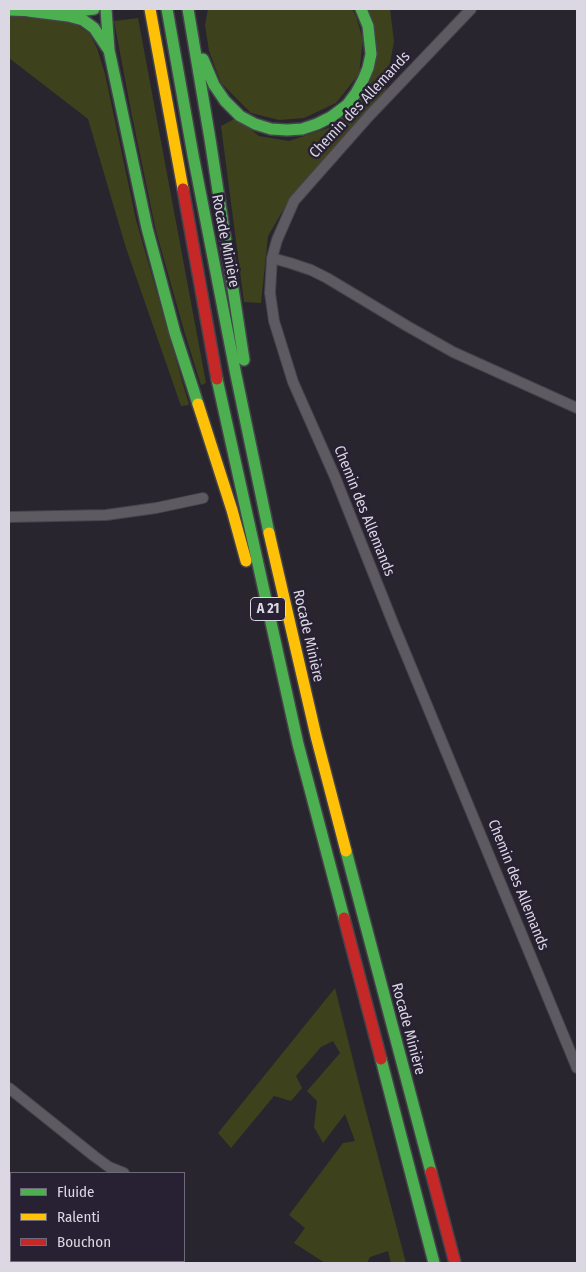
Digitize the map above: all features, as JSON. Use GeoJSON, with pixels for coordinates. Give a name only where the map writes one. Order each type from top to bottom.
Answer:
{"type":"FeatureCollection","features":[{"type":"Feature","properties":{"kind":"main road"},"geometry":{"type":"LineString","coordinates":[[9,10],[78,11],[94,9]]}},
{"type":"Feature","properties":{"kind":"main road"},"geometry":{"type":"LineString","coordinates":[[106,9],[109,50],[146,228],[175,333],[232,510],[298,744]]}},
{"type":"Feature","properties":{"kind":"main road","name":"A 21"},"geometry":{"type":"LineString","coordinates":[[150,9],[217,377],[298,744],[434,1263]]}},
{"type":"Feature","properties":{"kind":"main road","name":"Rocade Minière"},"geometry":{"type":"LineString","coordinates":[[167,9],[193,155],[267,526],[316,736],[454,1263]]}},
{"type":"Feature","properties":{"kind":"main road"},"geometry":{"type":"LineString","coordinates":[[188,13],[206,68],[214,85],[225,101],[240,116],[255,124],[271,129],[287,130],[302,129],[331,117],[346,105],[356,93],[368,68],[371,54],[368,26],[362,9]]}},
{"type":"Feature","properties":{"kind":"main road"},"geometry":{"type":"LineString","coordinates":[[28,11],[68,16],[83,20],[94,28],[109,50]]}},
{"type":"Feature","properties":{"kind":"main road"},"geometry":{"type":"LineString","coordinates":[[188,13],[210,139],[248,385],[269,501],[267,526]]}},
{"type":"Feature","properties":{"kind":"street","name":"Chemin des Allemands"},"geometry":{"type":"LineString","coordinates":[[471,9],[369,116],[294,201],[277,240],[272,258],[270,293],[274,321],[293,382],[336,477],[395,628],[577,1068]]}},
{"type":"Feature","properties":{"kind":"street"},"geometry":{"type":"LineString","coordinates":[[272,258],[311,270],[454,352],[577,408]]}},
{"type":"Feature","properties":{"kind":"street"},"geometry":{"type":"LineString","coordinates":[[9,517],[106,516],[203,498]]}},
{"type":"Feature","properties":{"kind":"street"},"geometry":{"type":"LineString","coordinates":[[9,1088],[94,1156],[122,1172]]}},
{"type":"Feature","properties":{"kind":"green space"},"geometry":{"type":"Polygon","coordinates":[[[208,9],[352,9],[363,40],[359,74],[336,103],[304,118],[279,120],[251,113],[221,83],[209,51],[205,25],[208,9]]]}},
{"type":"Feature","properties":{"kind":"green space"},"geometry":{"type":"Polygon","coordinates":[[[368,9],[390,9],[394,41],[385,93],[289,200],[268,236],[261,303],[244,302],[221,126],[236,118],[259,136],[289,141],[331,127],[367,91],[377,57],[368,9]]]}},
{"type":"Feature","properties":{"kind":"green space"},"geometry":{"type":"Polygon","coordinates":[[[9,16],[71,21],[89,33],[97,48],[105,74],[136,220],[189,405],[181,406],[126,248],[88,119],[9,58],[9,16]]]}},
{"type":"Feature","properties":{"kind":"green space"},"geometry":{"type":"Polygon","coordinates":[[[138,18],[206,383],[201,385],[156,231],[114,21],[138,18]]]}},
{"type":"Feature","properties":{"kind":"green space"},"geometry":{"type":"Polygon","coordinates":[[[335,988],[406,1263],[391,1263],[388,1251],[370,1257],[367,1263],[325,1263],[294,1243],[305,1228],[289,1215],[343,1143],[355,1141],[345,1114],[323,1143],[314,1127],[317,1101],[307,1091],[340,1053],[333,1041],[321,1047],[296,1076],[302,1088],[291,1101],[274,1096],[231,1148],[218,1133],[335,988]]]}},
{"type":"Feature","properties":{"kind":"traffic: fast"},"geometry":{"type":"LineString","coordinates":[[62,11],[94,9]]}},
{"type":"Feature","properties":{"kind":"traffic: fast"},"geometry":{"type":"LineString","coordinates":[[106,9],[109,50],[147,228],[175,333],[198,404]]}},
{"type":"Feature","properties":{"kind":"traffic: fast"},"geometry":{"type":"LineString","coordinates":[[167,9],[193,155],[269,533]]}},
{"type":"Feature","properties":{"kind":"traffic: fast"},"geometry":{"type":"LineString","coordinates":[[188,9],[244,360]]}},
{"type":"Feature","properties":{"kind":"traffic: fast"},"geometry":{"type":"LineString","coordinates":[[203,59],[214,85],[225,101],[240,116],[255,124],[271,129],[302,129],[331,117],[347,105],[363,80],[371,54],[368,26],[361,9]]}},
{"type":"Feature","properties":{"kind":"traffic: fast"},"geometry":{"type":"LineString","coordinates":[[9,10],[38,11]]}},
{"type":"Feature","properties":{"kind":"traffic: fast"},"geometry":{"type":"LineString","coordinates":[[28,11],[68,16],[83,20],[94,28],[108,49]]}},
{"type":"Feature","properties":{"kind":"traffic: fast"},"geometry":{"type":"LineString","coordinates":[[217,379],[298,744],[344,918]]}},
{"type":"Feature","properties":{"kind":"traffic: fast"},"geometry":{"type":"LineString","coordinates":[[346,851],[431,1172]]}},
{"type":"Feature","properties":{"kind":"traffic: fast"},"geometry":{"type":"LineString","coordinates":[[381,1059],[434,1263]]}},
{"type":"Feature","properties":{"kind":"traffic: slow"},"geometry":{"type":"LineString","coordinates":[[150,9],[183,189]]}},
{"type":"Feature","properties":{"kind":"traffic: slow"},"geometry":{"type":"LineString","coordinates":[[198,404],[232,510],[246,561]]}},
{"type":"Feature","properties":{"kind":"traffic: slow"},"geometry":{"type":"LineString","coordinates":[[269,533],[316,736],[346,851]]}},
{"type":"Feature","properties":{"kind":"traffic: jam"},"geometry":{"type":"LineString","coordinates":[[183,189],[217,379]]}},
{"type":"Feature","properties":{"kind":"traffic: jam"},"geometry":{"type":"LineString","coordinates":[[344,918],[381,1059]]}},
{"type":"Feature","properties":{"kind":"traffic: jam"},"geometry":{"type":"LineString","coordinates":[[431,1172],[455,1263]]}}]}
